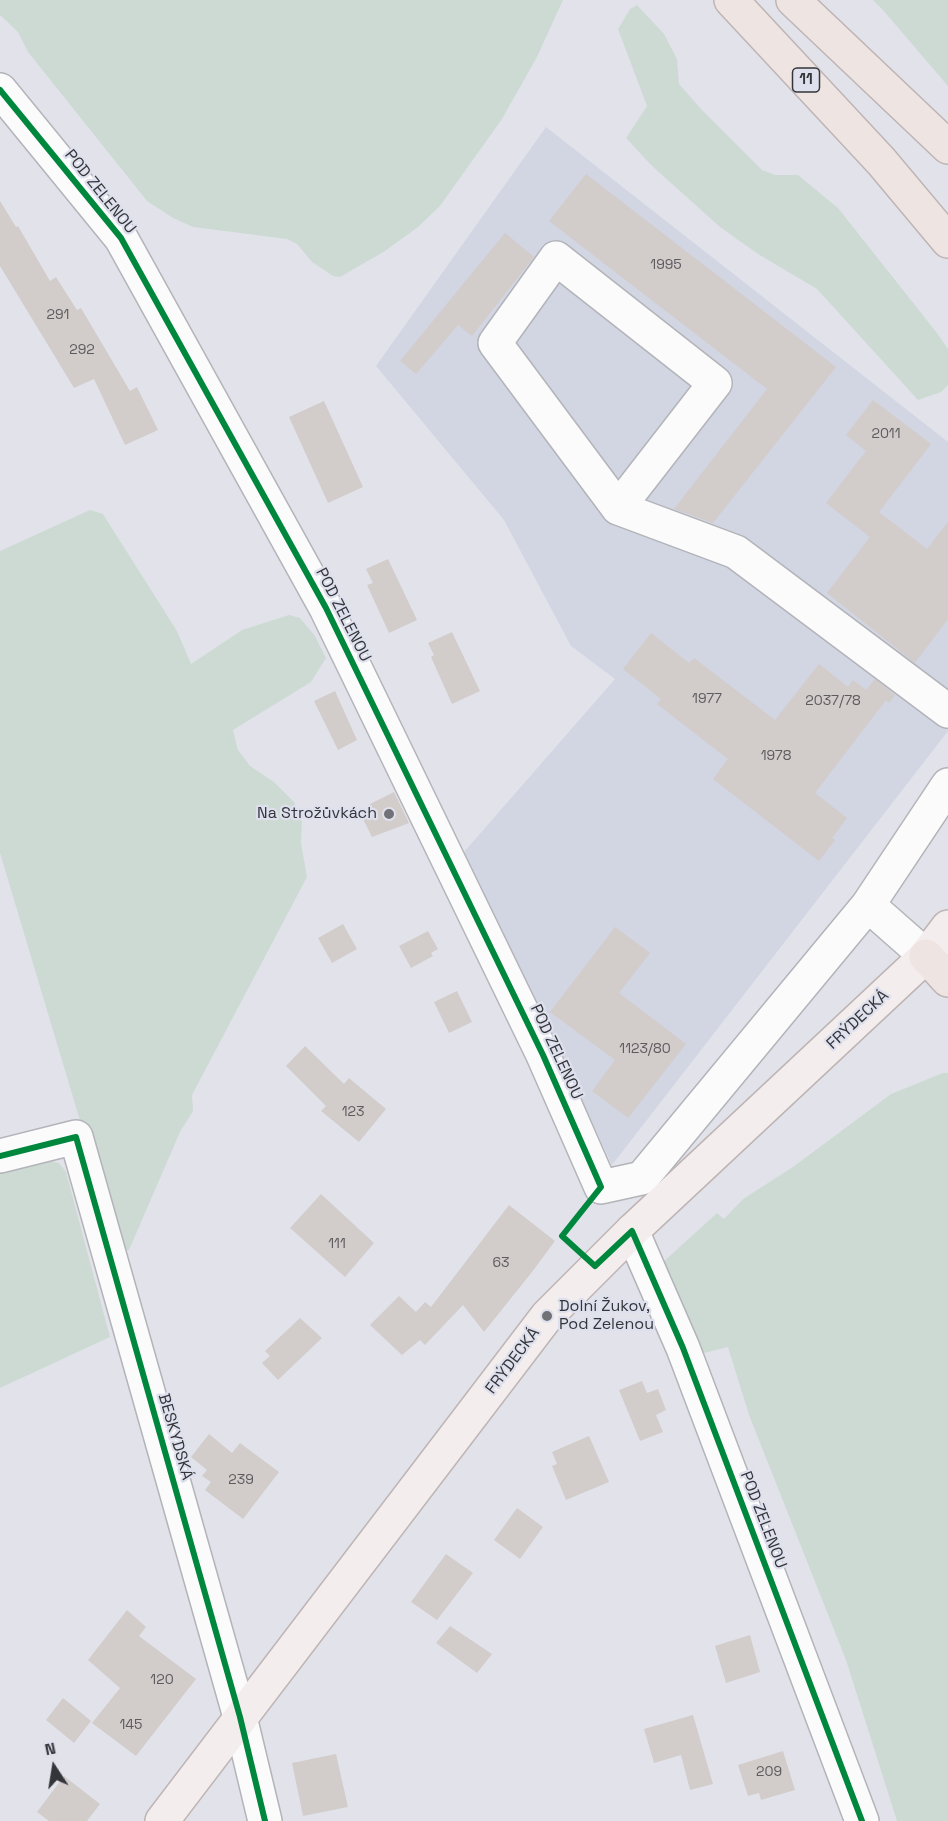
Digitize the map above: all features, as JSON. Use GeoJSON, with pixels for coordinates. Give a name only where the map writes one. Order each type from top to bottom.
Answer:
{"type":"FeatureCollection","features":[{"type":"Feature","properties":{"kind":"highway","name":"11"},"geometry":{"type":"LineString","coordinates":[[731,0],[881,161],[948,241]]}},
{"type":"Feature","properties":{"kind":"highway"},"geometry":{"type":"LineString","coordinates":[[793,0],[948,172]]}},
{"type":"Feature","properties":{"kind":"highway"},"geometry":{"type":"LineString","coordinates":[[817,25],[948,147]]}},
{"type":"Feature","properties":{"kind":"highway"},"geometry":{"type":"LineString","coordinates":[[881,161],[948,263]]}},
{"type":"Feature","properties":{"kind":"highway"},"geometry":{"type":"LineString","coordinates":[[926,956],[948,980]]}},
{"type":"Feature","properties":{"kind":"main road","name":"FRÝDECKÁ"},"geometry":{"type":"LineString","coordinates":[[162,1821],[547,1316],[595,1266],[926,956],[948,927]]}},
{"type":"Feature","properties":{"kind":"street","name":"POD ZELENOU"},"geometry":{"type":"LineString","coordinates":[[0,90],[121,238],[326,608],[543,1055],[601,1187]]}},
{"type":"Feature","properties":{"kind":"street"},"geometry":{"type":"LineString","coordinates":[[618,508],[715,383],[556,258],[495,343],[618,508],[736,552],[948,711]]}},
{"type":"Feature","properties":{"kind":"street"},"geometry":{"type":"LineString","coordinates":[[601,1187],[642,1179],[868,905],[948,785]]}},
{"type":"Feature","properties":{"kind":"street"},"geometry":{"type":"LineString","coordinates":[[868,905],[926,956]]}},
{"type":"Feature","properties":{"kind":"street","name":"BESKYDSKÁ"},"geometry":{"type":"LineString","coordinates":[[0,1156],[76,1137],[240,1717],[265,1821]]}},
{"type":"Feature","properties":{"kind":"street","name":"POD ZELENOU"},"geometry":{"type":"LineString","coordinates":[[632,1232],[683,1348],[862,1821]]}},
{"type":"Feature","properties":{"kind":"path"},"geometry":{"type":"LineString","coordinates":[[595,1266],[562,1236],[601,1187]]}},
{"type":"Feature","properties":{"kind":"shaded area"},"geometry":{"type":"Polygon","coordinates":[[[0,0],[563,0],[537,57],[502,119],[440,206],[418,227],[385,251],[340,277],[333,276],[312,262],[297,244],[287,239],[193,227],[173,218],[147,201],[28,52],[18,32],[0,15],[0,0]]]}},
{"type":"Feature","properties":{"kind":"shaded area"},"geometry":{"type":"Polygon","coordinates":[[[873,0],[948,0],[948,86],[882,9],[873,0]]]}},
{"type":"Feature","properties":{"kind":"shaded area"},"geometry":{"type":"Polygon","coordinates":[[[637,5],[664,34],[677,59],[679,84],[702,110],[762,170],[775,175],[798,175],[838,208],[937,333],[948,349],[948,385],[941,392],[918,400],[817,289],[758,254],[720,227],[652,166],[626,138],[647,106],[618,29],[630,9],[637,5]]]}},
{"type":"Feature","properties":{"kind":"shaded area"},"geometry":{"type":"Polygon","coordinates":[[[546,127],[948,442],[948,731],[612,1165],[464,852],[615,679],[571,646],[504,520],[376,366],[546,127]]]}},
{"type":"Feature","properties":{"kind":"shaded area"},"geometry":{"type":"Polygon","coordinates":[[[90,510],[103,514],[177,631],[191,664],[242,630],[289,615],[300,618],[315,636],[326,658],[311,682],[233,730],[238,750],[250,766],[274,782],[294,802],[302,822],[301,843],[307,877],[192,1095],[193,1111],[180,1132],[129,1250],[119,1251],[0,853],[0,551],[90,510]]]}},
{"type":"Feature","properties":{"kind":"shaded area"},"geometry":{"type":"Polygon","coordinates":[[[948,1073],[948,1821],[897,1821],[846,1660],[749,1415],[728,1347],[700,1354],[662,1263],[717,1213],[724,1219],[743,1199],[793,1167],[891,1094],[948,1073]]]}},
{"type":"Feature","properties":{"kind":"shaded area"},"geometry":{"type":"Polygon","coordinates":[[[41,1159],[59,1163],[66,1172],[110,1337],[0,1388],[0,1170],[41,1159]]]}},
{"type":"Feature","properties":{"kind":"building"},"geometry":{"type":"Polygon","coordinates":[[[586,174],[836,367],[713,523],[674,509],[767,389],[549,221],[586,174]]]}},
{"type":"Feature","properties":{"kind":"building"},"geometry":{"type":"Polygon","coordinates":[[[0,201],[16,227],[18,226],[50,281],[56,277],[77,310],[81,308],[130,391],[137,387],[158,430],[125,445],[94,379],[74,388],[0,266],[0,201]]]}},
{"type":"Feature","properties":{"kind":"building"},"geometry":{"type":"Polygon","coordinates":[[[505,233],[534,257],[472,336],[458,325],[416,374],[400,361],[505,233]]]}},
{"type":"Feature","properties":{"kind":"building"},"geometry":{"type":"Polygon","coordinates":[[[873,400],[931,444],[879,512],[927,549],[948,522],[948,619],[915,663],[827,593],[870,537],[826,503],[866,451],[846,435],[873,400]]]}},
{"type":"Feature","properties":{"kind":"building"},"geometry":{"type":"Polygon","coordinates":[[[324,401],[363,487],[328,503],[289,417],[324,401]]]}},
{"type":"Feature","properties":{"kind":"building"},"geometry":{"type":"Polygon","coordinates":[[[388,559],[417,620],[389,633],[367,585],[373,583],[366,569],[388,559]]]}},
{"type":"Feature","properties":{"kind":"building"},"geometry":{"type":"Polygon","coordinates":[[[452,632],[480,691],[452,704],[431,657],[434,655],[428,643],[452,632]]]}},
{"type":"Feature","properties":{"kind":"building"},"geometry":{"type":"Polygon","coordinates":[[[651,633],[689,663],[694,658],[775,720],[819,664],[848,687],[853,680],[866,690],[875,679],[895,695],[889,703],[886,700],[815,793],[847,818],[832,838],[835,840],[819,861],[713,779],[728,759],[657,704],[661,699],[623,669],[651,633]]]}},
{"type":"Feature","properties":{"kind":"building"},"geometry":{"type":"Polygon","coordinates":[[[335,691],[357,740],[338,750],[314,701],[335,691]]]}},
{"type":"Feature","properties":{"kind":"building"},"geometry":{"type":"Polygon","coordinates":[[[394,792],[409,823],[372,837],[363,819],[374,814],[370,804],[394,792]]]}},
{"type":"Feature","properties":{"kind":"building"},"geometry":{"type":"Polygon","coordinates":[[[343,924],[357,949],[332,963],[318,938],[343,924]]]}},
{"type":"Feature","properties":{"kind":"building"},"geometry":{"type":"Polygon","coordinates":[[[615,927],[650,953],[619,993],[686,1044],[628,1118],[592,1091],[615,1060],[550,1012],[615,927]]]}},
{"type":"Feature","properties":{"kind":"building"},"geometry":{"type":"Polygon","coordinates":[[[428,931],[438,949],[431,953],[433,956],[411,968],[399,946],[428,931]]]}},
{"type":"Feature","properties":{"kind":"building"},"geometry":{"type":"Polygon","coordinates":[[[457,991],[472,1022],[449,1033],[434,1002],[457,991]]]}},
{"type":"Feature","properties":{"kind":"building"},"geometry":{"type":"Polygon","coordinates":[[[305,1046],[344,1084],[349,1078],[386,1109],[359,1142],[321,1111],[326,1106],[286,1066],[305,1046]]]}},
{"type":"Feature","properties":{"kind":"building"},"geometry":{"type":"Polygon","coordinates":[[[321,1194],[374,1243],[345,1277],[290,1228],[321,1194]]]}},
{"type":"Feature","properties":{"kind":"building"},"geometry":{"type":"Polygon","coordinates":[[[509,1205],[555,1241],[484,1332],[463,1305],[425,1345],[420,1340],[402,1355],[370,1325],[399,1296],[416,1312],[425,1302],[431,1307],[509,1205]]]}},
{"type":"Feature","properties":{"kind":"building"},"geometry":{"type":"Polygon","coordinates":[[[300,1318],[322,1338],[278,1380],[262,1363],[270,1356],[265,1351],[300,1318]]]}},
{"type":"Feature","properties":{"kind":"building"},"geometry":{"type":"Polygon","coordinates":[[[642,1381],[647,1393],[658,1389],[666,1410],[656,1415],[663,1432],[640,1441],[619,1390],[642,1381]]]}},
{"type":"Feature","properties":{"kind":"building"},"geometry":{"type":"Polygon","coordinates":[[[209,1434],[232,1453],[240,1443],[279,1472],[243,1519],[205,1490],[211,1482],[202,1476],[207,1470],[191,1457],[209,1434]]]}},
{"type":"Feature","properties":{"kind":"building"},"geometry":{"type":"Polygon","coordinates":[[[589,1436],[609,1482],[566,1500],[552,1466],[557,1464],[552,1452],[589,1436]]]}},
{"type":"Feature","properties":{"kind":"building"},"geometry":{"type":"Polygon","coordinates":[[[517,1508],[543,1527],[520,1559],[494,1540],[517,1508]]]}},
{"type":"Feature","properties":{"kind":"building"},"geometry":{"type":"Polygon","coordinates":[[[446,1554],[473,1573],[437,1620],[411,1602],[446,1554]]]}},
{"type":"Feature","properties":{"kind":"building"},"geometry":{"type":"Polygon","coordinates":[[[127,1610],[146,1627],[139,1636],[196,1679],[136,1756],[92,1723],[120,1688],[88,1660],[127,1610]]]}},
{"type":"Feature","properties":{"kind":"building"},"geometry":{"type":"Polygon","coordinates":[[[450,1626],[492,1654],[477,1673],[436,1643],[450,1626]]]}},
{"type":"Feature","properties":{"kind":"building"},"geometry":{"type":"Polygon","coordinates":[[[750,1635],[760,1672],[726,1683],[715,1646],[750,1635]]]}},
{"type":"Feature","properties":{"kind":"building"},"geometry":{"type":"Polygon","coordinates":[[[63,1698],[91,1721],[74,1743],[46,1720],[63,1698]]]}},
{"type":"Feature","properties":{"kind":"building"},"geometry":{"type":"Polygon","coordinates":[[[693,1715],[713,1784],[690,1790],[681,1755],[654,1763],[644,1729],[693,1715]]]}},
{"type":"Feature","properties":{"kind":"building"},"geometry":{"type":"Polygon","coordinates":[[[783,1751],[795,1790],[761,1800],[759,1793],[748,1796],[738,1765],[783,1751]]]}},
{"type":"Feature","properties":{"kind":"building"},"geometry":{"type":"Polygon","coordinates":[[[336,1754],[348,1807],[303,1816],[292,1763],[336,1754]]]}},
{"type":"Feature","properties":{"kind":"building"},"geometry":{"type":"Polygon","coordinates":[[[64,1776],[100,1804],[87,1821],[49,1821],[37,1812],[64,1776]]]}},
{"type":"Feature","properties":{"kind":"cycle path"},"geometry":{"type":"LineString","coordinates":[[0,90],[121,238],[326,608],[543,1055],[601,1187],[562,1236],[595,1266],[632,1231],[683,1348],[862,1821]]}},
{"type":"Feature","properties":{"kind":"cycle path"},"geometry":{"type":"LineString","coordinates":[[0,1156],[76,1137],[240,1717],[265,1821]]}},
{"type":"Feature","properties":{"kind":"place","name":"Na Strožůvkách"},"geometry":{"type":"Point","coordinates":[389,814]}},
{"type":"Feature","properties":{"kind":"place","name":"Dolní Žukov, Pod Zelenou"},"geometry":{"type":"Point","coordinates":[547,1316]}}]}
